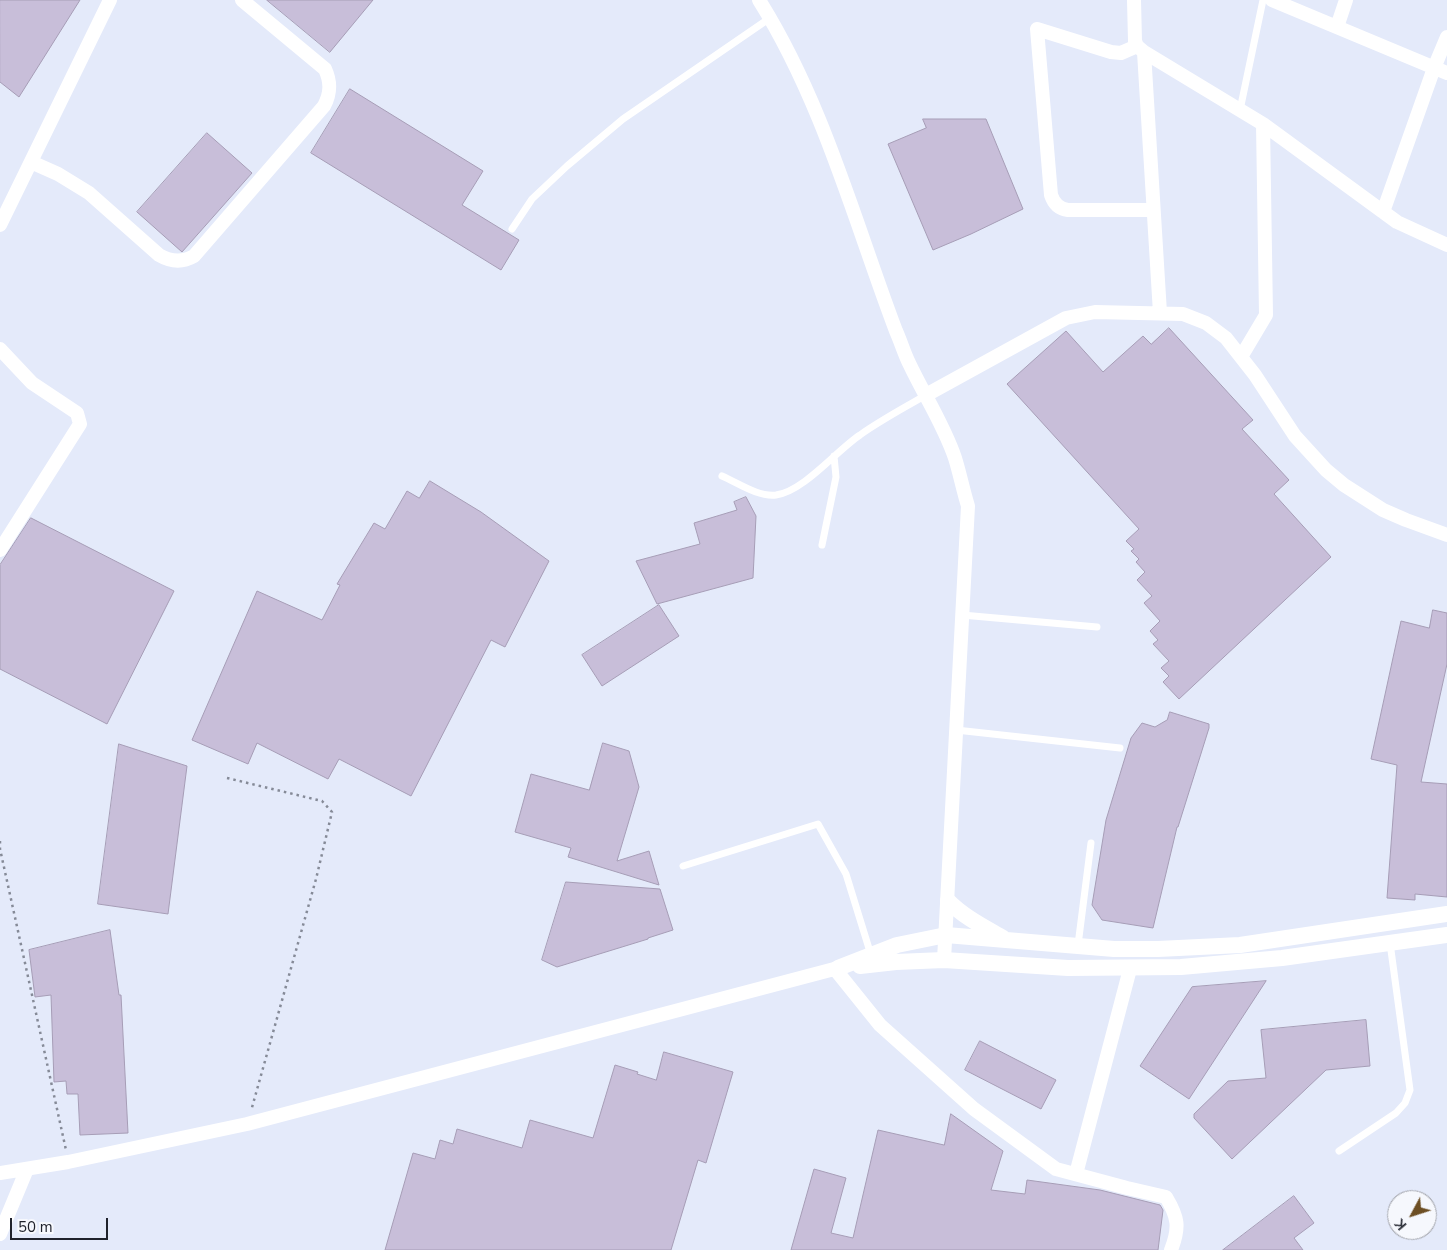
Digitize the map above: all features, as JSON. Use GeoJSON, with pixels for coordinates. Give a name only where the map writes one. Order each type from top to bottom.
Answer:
{"type":"FeatureCollection","features":[{"type":"Feature","properties":{"kind":"street"},"geometry":{"type":"LineString","coordinates":[[0,225],[110,0]]}},
{"type":"Feature","properties":{"kind":"street"},"geometry":{"type":"LineString","coordinates":[[31,162],[58,174],[89,193],[165,259],[178,261],[194,256],[324,106],[330,93],[329,80],[325,69],[242,0]]}},
{"type":"Feature","properties":{"kind":"street"},"geometry":{"type":"LineString","coordinates":[[760,0],[794,64],[844,180],[899,337],[955,458],[968,506],[944,960]]}},
{"type":"Feature","properties":{"kind":"street"},"geometry":{"type":"LineString","coordinates":[[1134,0],[1135,42],[1140,49],[1263,124],[1397,222],[1447,245]]}},
{"type":"Feature","properties":{"kind":"street"},"geometry":{"type":"LineString","coordinates":[[1272,0],[1440,71]]}},
{"type":"Feature","properties":{"kind":"street"},"geometry":{"type":"LineString","coordinates":[[1337,27],[1346,0]]}},
{"type":"Feature","properties":{"kind":"street"},"geometry":{"type":"LineString","coordinates":[[1140,49],[1121,53],[1111,52],[1037,29],[1053,201],[1060,208],[1068,210],[1153,210]]}},
{"type":"Feature","properties":{"kind":"street"},"geometry":{"type":"LineString","coordinates":[[1384,212],[1440,71],[1447,37]]}},
{"type":"Feature","properties":{"kind":"street"},"geometry":{"type":"LineString","coordinates":[[1140,49],[1160,313]]}},
{"type":"Feature","properties":{"kind":"street"},"geometry":{"type":"LineString","coordinates":[[1241,357],[1266,315],[1263,124]]}},
{"type":"Feature","properties":{"kind":"street"},"geometry":{"type":"LineString","coordinates":[[926,394],[1066,318],[1095,312],[1182,314],[1206,323],[1226,338],[1255,375],[1295,436],[1326,470],[1344,486],[1383,510],[1447,535]]}},
{"type":"Feature","properties":{"kind":"street"},"geometry":{"type":"LineString","coordinates":[[0,349],[32,383],[77,413],[80,424],[0,550]]}},
{"type":"Feature","properties":{"kind":"street"},"geometry":{"type":"LineString","coordinates":[[948,901],[968,918],[1007,940]]}},
{"type":"Feature","properties":{"kind":"street"},"geometry":{"type":"LineString","coordinates":[[0,1173],[68,1162],[247,1124],[836,968],[897,945],[946,935],[1122,949],[1240,945],[1447,914]]}},
{"type":"Feature","properties":{"kind":"street"},"geometry":{"type":"LineString","coordinates":[[836,968],[896,962],[944,960],[1068,968],[1181,968],[1447,935]]}},
{"type":"Feature","properties":{"kind":"street"},"geometry":{"type":"LineString","coordinates":[[836,968],[880,1025],[974,1109],[1056,1169],[1166,1197],[1175,1213],[1176,1236],[1171,1250]]}},
{"type":"Feature","properties":{"kind":"street"},"geometry":{"type":"LineString","coordinates":[[1076,1174],[1130,969]]}},
{"type":"Feature","properties":{"kind":"street"},"geometry":{"type":"LineString","coordinates":[[0,1234],[27,1169]]}},
{"type":"Feature","properties":{"kind":"lane"},"geometry":{"type":"LineString","coordinates":[[1240,110],[1263,0]]}},
{"type":"Feature","properties":{"kind":"lane"},"geometry":{"type":"LineString","coordinates":[[512,229],[532,199],[623,119],[770,18]]}},
{"type":"Feature","properties":{"kind":"lane"},"geometry":{"type":"LineString","coordinates":[[722,476],[754,492],[768,496],[788,491],[803,482],[858,436],[926,394]]}},
{"type":"Feature","properties":{"kind":"lane"},"geometry":{"type":"LineString","coordinates":[[822,545],[836,477],[834,456]]}},
{"type":"Feature","properties":{"kind":"lane"},"geometry":{"type":"LineString","coordinates":[[962,614],[1097,627]]}},
{"type":"Feature","properties":{"kind":"lane"},"geometry":{"type":"LineString","coordinates":[[956,730],[1120,748]]}},
{"type":"Feature","properties":{"kind":"lane"},"geometry":{"type":"LineString","coordinates":[[683,866],[818,824],[846,874],[871,955]]}},
{"type":"Feature","properties":{"kind":"lane"},"geometry":{"type":"LineString","coordinates":[[1078,945],[1091,843]]}},
{"type":"Feature","properties":{"kind":"lane"},"geometry":{"type":"LineString","coordinates":[[1339,1151],[1396,1113],[1405,1103],[1410,1090],[1390,943]]}},
{"type":"Feature","properties":{"kind":"path"},"geometry":{"type":"LineString","coordinates":[[227,778],[322,801],[332,812],[316,879],[247,1124]]}},
{"type":"Feature","properties":{"kind":"path"},"geometry":{"type":"LineString","coordinates":[[0,841],[68,1162]]}},
{"type":"Feature","properties":{"kind":"building"},"geometry":{"type":"Polygon","coordinates":[[[0,0],[80,0],[19,97],[0,82],[0,0]]]}},
{"type":"Feature","properties":{"kind":"building"},"geometry":{"type":"Polygon","coordinates":[[[267,0],[373,0],[330,52],[267,0]]]}},
{"type":"Feature","properties":{"kind":"building"},"geometry":{"type":"Polygon","coordinates":[[[350,89],[483,171],[462,205],[519,240],[501,270],[311,153],[350,89]]]}},
{"type":"Feature","properties":{"kind":"building"},"geometry":{"type":"Polygon","coordinates":[[[923,119],[986,119],[1023,209],[933,250],[888,144],[926,128],[923,119]]]}},
{"type":"Feature","properties":{"kind":"building"},"geometry":{"type":"Polygon","coordinates":[[[207,133],[252,173],[182,252],[137,212],[207,133]]]}},
{"type":"Feature","properties":{"kind":"building"},"geometry":{"type":"Polygon","coordinates":[[[1169,328],[1253,420],[1242,429],[1289,480],[1274,494],[1331,557],[1179,699],[1163,682],[1169,676],[1161,668],[1169,661],[1153,644],[1158,640],[1150,631],[1160,621],[1144,603],[1152,596],[1137,580],[1145,572],[1136,562],[1139,559],[1131,551],[1134,549],[1126,541],[1139,529],[1007,384],[1066,331],[1103,372],[1143,336],[1151,344],[1169,328]]]}},
{"type":"Feature","properties":{"kind":"building"},"geometry":{"type":"Polygon","coordinates":[[[430,481],[481,512],[549,561],[505,647],[491,640],[411,796],[339,759],[328,779],[257,743],[248,764],[192,740],[257,591],[322,620],[340,585],[337,584],[374,523],[385,529],[407,491],[419,498],[430,481]]]}},
{"type":"Feature","properties":{"kind":"building"},"geometry":{"type":"Polygon","coordinates":[[[746,497],[756,516],[753,578],[657,604],[636,561],[700,544],[694,523],[737,510],[734,502],[746,497]]]}},
{"type":"Feature","properties":{"kind":"building"},"geometry":{"type":"Polygon","coordinates":[[[31,518],[174,591],[107,724],[0,669],[0,565],[31,518]]]}},
{"type":"Feature","properties":{"kind":"building"},"geometry":{"type":"Polygon","coordinates":[[[659,605],[679,636],[602,686],[582,655],[659,605]]]}},
{"type":"Feature","properties":{"kind":"building"},"geometry":{"type":"Polygon","coordinates":[[[1433,610],[1447,613],[1447,664],[1421,782],[1447,784],[1447,897],[1415,894],[1415,900],[1387,898],[1397,765],[1371,759],[1401,621],[1429,628],[1433,610]]]}},
{"type":"Feature","properties":{"kind":"building"},"geometry":{"type":"Polygon","coordinates":[[[1170,712],[1209,724],[1209,728],[1177,827],[1153,928],[1102,920],[1092,905],[1106,820],[1131,738],[1142,723],[1155,727],[1167,720],[1170,712]]]}},
{"type":"Feature","properties":{"kind":"building"},"geometry":{"type":"Polygon","coordinates":[[[603,743],[629,751],[639,787],[617,861],[649,851],[659,885],[568,857],[571,848],[515,832],[531,774],[589,790],[603,743]]]}},
{"type":"Feature","properties":{"kind":"building"},"geometry":{"type":"Polygon","coordinates":[[[119,744],[187,766],[168,914],[98,904],[119,744]]]}},
{"type":"Feature","properties":{"kind":"building"},"geometry":{"type":"Polygon","coordinates":[[[566,882],[660,889],[673,930],[557,967],[542,960],[566,882]]]}},
{"type":"Feature","properties":{"kind":"building"},"geometry":{"type":"Polygon","coordinates":[[[110,930],[119,995],[121,995],[128,1133],[80,1135],[78,1094],[67,1094],[66,1081],[54,1082],[51,995],[35,997],[29,950],[110,930]]]}},
{"type":"Feature","properties":{"kind":"building"},"geometry":{"type":"Polygon","coordinates":[[[1266,981],[1189,1099],[1140,1066],[1192,987],[1266,981]]]}},
{"type":"Feature","properties":{"kind":"building"},"geometry":{"type":"Polygon","coordinates":[[[1366,1020],[1370,1066],[1326,1070],[1232,1159],[1194,1118],[1194,1114],[1228,1081],[1266,1078],[1261,1030],[1366,1020]]]}},
{"type":"Feature","properties":{"kind":"building"},"geometry":{"type":"Polygon","coordinates":[[[980,1041],[1056,1080],[1041,1109],[965,1070],[980,1041]]]}},
{"type":"Feature","properties":{"kind":"building"},"geometry":{"type":"Polygon","coordinates":[[[664,1052],[733,1072],[706,1163],[698,1160],[671,1250],[385,1250],[413,1153],[435,1159],[440,1140],[453,1144],[457,1129],[522,1148],[530,1120],[593,1138],[615,1065],[656,1080],[664,1052]]]}},
{"type":"Feature","properties":{"kind":"building"},"geometry":{"type":"Polygon","coordinates":[[[951,1114],[1003,1151],[991,1190],[1025,1194],[1027,1180],[1100,1190],[1160,1205],[1163,1210],[1158,1250],[791,1250],[814,1169],[846,1178],[831,1233],[853,1238],[878,1130],[944,1145],[951,1114]]]}},
{"type":"Feature","properties":{"kind":"building"},"geometry":{"type":"Polygon","coordinates":[[[1294,1196],[1314,1223],[1294,1238],[1303,1250],[1223,1250],[1294,1196]]]}}]}
